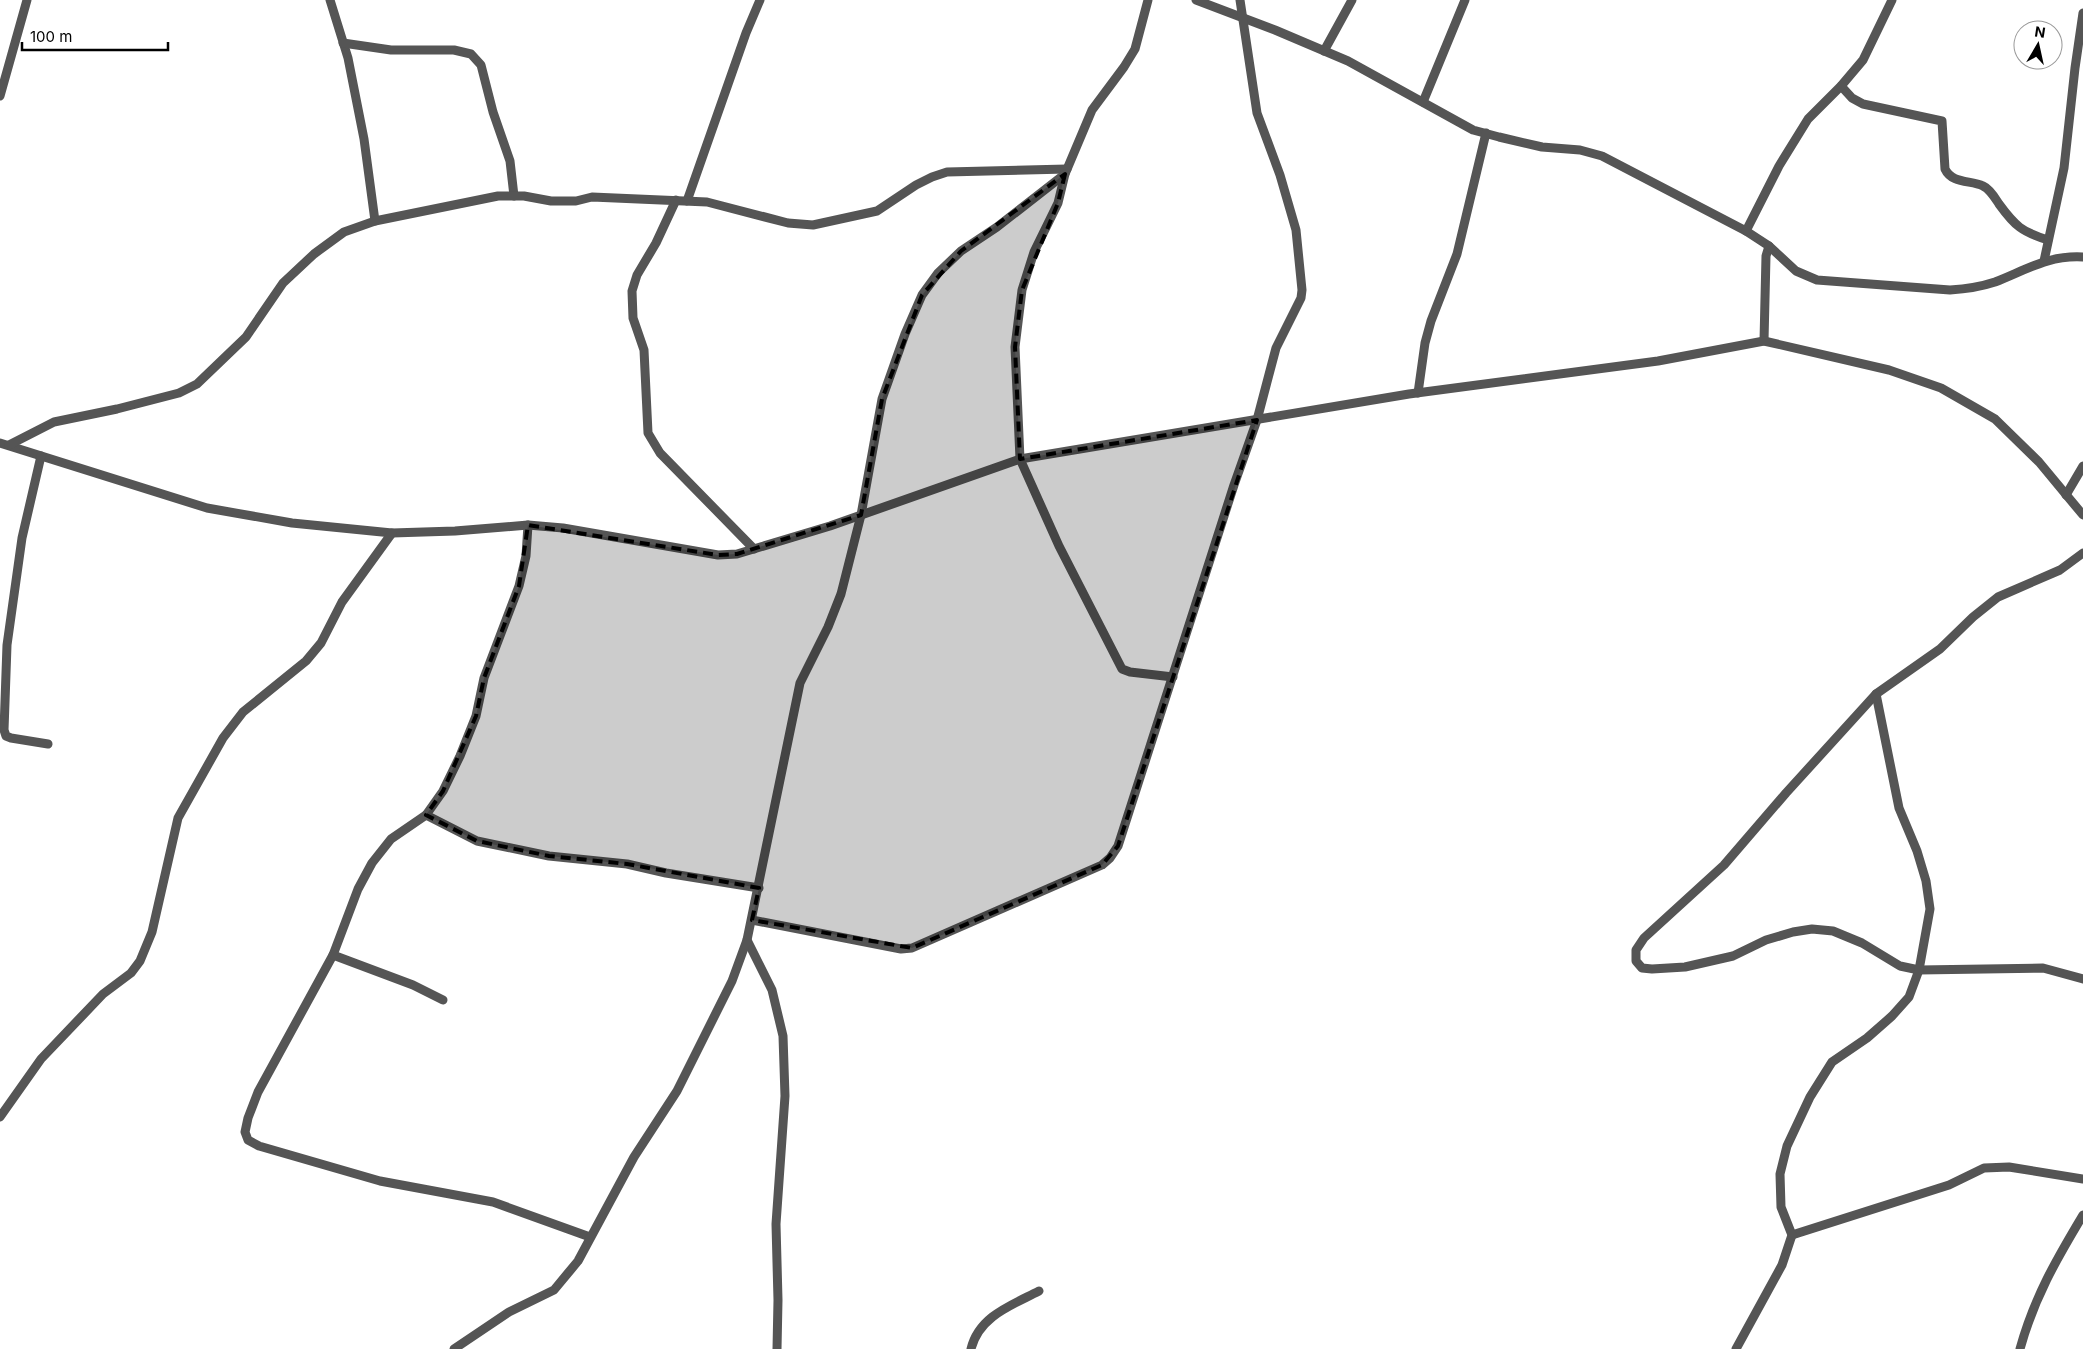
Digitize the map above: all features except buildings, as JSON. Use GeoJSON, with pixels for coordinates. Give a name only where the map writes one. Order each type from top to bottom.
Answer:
{"type":"FeatureCollection","features":[{"type":"Feature","properties":{"kind":"street"},"geometry":{"type":"LineString","coordinates":[[0,96],[27,0]]}},
{"type":"Feature","properties":{"kind":"street"},"geometry":{"type":"LineString","coordinates":[[330,0],[348,58],[364,139],[375,221]]}},
{"type":"Feature","properties":{"kind":"street"},"geometry":{"type":"LineString","coordinates":[[687,201],[746,33],[760,0]]}},
{"type":"Feature","properties":{"kind":"street"},"geometry":{"type":"LineString","coordinates":[[1148,0],[1135,49],[1124,68],[1092,110],[1066,171],[1058,203],[1034,252],[1022,290],[1015,347],[1020,460],[1059,546],[1122,669],[1130,672],[1173,677]]}},
{"type":"Feature","properties":{"kind":"street"},"geometry":{"type":"LineString","coordinates":[[1196,0],[1275,30],[1348,61],[1473,130],[1542,147],[1580,150],[1602,156],[1746,230],[1769,246],[1796,271],[1817,280],[1950,290],[1972,289],[1995,282],[2044,261],[2059,257],[2083,257]]}},
{"type":"Feature","properties":{"kind":"street"},"geometry":{"type":"LineString","coordinates":[[752,920],[901,948],[912,948],[1102,865],[1110,858],[1118,846],[1234,485],[1257,420],[1276,348],[1297,307],[1302,290],[1296,230],[1280,175],[1257,113],[1240,0]]}},
{"type":"Feature","properties":{"kind":"street"},"geometry":{"type":"LineString","coordinates":[[1324,51],[1352,0]]}},
{"type":"Feature","properties":{"kind":"street"},"geometry":{"type":"LineString","coordinates":[[1423,102],[1465,0]]}},
{"type":"Feature","properties":{"kind":"street"},"geometry":{"type":"LineString","coordinates":[[1746,230],[1779,166],[1808,119],[1841,86],[1863,60],[1892,0]]}},
{"type":"Feature","properties":{"kind":"street"},"geometry":{"type":"LineString","coordinates":[[2044,261],[2064,168],[2083,12]]}},
{"type":"Feature","properties":{"kind":"street"},"geometry":{"type":"LineString","coordinates":[[343,42],[391,50],[454,50],[471,54],[481,65],[493,112],[510,161],[514,196]]}},
{"type":"Feature","properties":{"kind":"street"},"geometry":{"type":"LineString","coordinates":[[1841,86],[1852,98],[1863,104],[1942,120],[1945,169],[1947,174],[1952,178],[1984,186],[2020,230],[2048,240]]}},
{"type":"Feature","properties":{"kind":"street"},"geometry":{"type":"LineString","coordinates":[[1418,393],[1425,343],[1431,320],[1457,254],[1486,133]]}},
{"type":"Feature","properties":{"kind":"street"},"geometry":{"type":"LineString","coordinates":[[5,444],[54,422],[117,409],[179,393],[197,384],[246,337],[283,283],[314,254],[344,232],[375,221],[498,196],[514,196],[576,202],[592,197],[707,202],[788,223],[813,225],[877,211],[932,176],[947,172],[1066,171]]}},
{"type":"Feature","properties":{"kind":"street"},"geometry":{"type":"LineString","coordinates":[[454,1349],[509,1312],[554,1290],[578,1260],[634,1157],[677,1091],[732,981],[747,940],[800,683],[828,627],[841,594],[861,515],[882,399],[905,334],[922,295],[938,273],[961,251],[997,227],[1066,171]]}},
{"type":"Feature","properties":{"kind":"street"},"geometry":{"type":"LineString","coordinates":[[676,200],[656,244],[637,276],[632,291],[633,318],[644,350],[648,432],[660,453],[754,548]]}},
{"type":"Feature","properties":{"kind":"street"},"geometry":{"type":"LineString","coordinates":[[1764,341],[1766,256],[1769,246]]}},
{"type":"Feature","properties":{"kind":"street"},"geometry":{"type":"LineString","coordinates":[[5,444],[207,508],[292,523],[392,533],[455,531],[528,525],[563,528],[718,555],[737,554],[861,515],[1020,460],[1418,393],[1658,361],[1764,341],[1889,370],[1941,388],[1996,420],[2039,462],[2083,515]]}},
{"type":"Feature","properties":{"kind":"street"},"geometry":{"type":"LineString","coordinates":[[42,456],[22,538],[7,645],[4,730],[6,736],[11,738],[48,744]]}},
{"type":"Feature","properties":{"kind":"street"},"geometry":{"type":"LineString","coordinates":[[2066,495],[2083,466]]}},
{"type":"Feature","properties":{"kind":"street"},"geometry":{"type":"LineString","coordinates":[[528,525],[526,556],[519,586],[484,678],[476,716],[460,756],[443,792],[426,815],[392,839],[372,863],[358,889],[333,955],[258,1092],[248,1118],[246,1132],[248,1140],[259,1146],[380,1181],[494,1202],[590,1237]]}},
{"type":"Feature","properties":{"kind":"street"},"geometry":{"type":"LineString","coordinates":[[0,1117],[41,1059],[103,994],[131,973],[140,962],[156,917],[178,818],[222,738],[243,712],[306,661],[321,642],[342,602],[392,533]]}},
{"type":"Feature","properties":{"kind":"street"},"geometry":{"type":"LineString","coordinates":[[2083,553],[2060,570],[1998,597],[1973,617],[1940,649],[1876,694],[1724,865],[1644,938],[1636,950],[1636,961],[1642,968],[1685,967],[1733,956],[1766,940],[1812,928],[1833,931],[1862,943],[1900,966],[1918,970],[2042,968],[2083,979]]}},
{"type":"Feature","properties":{"kind":"street"},"geometry":{"type":"LineString","coordinates":[[1736,1349],[1782,1265],[1792,1235],[1781,1207],[1780,1174],[1787,1146],[1810,1097],[1832,1062],[1867,1038],[1892,1016],[1909,997],[1918,970],[1930,908],[1926,881],[1917,851],[1899,808],[1876,694]]}},
{"type":"Feature","properties":{"kind":"street"},"geometry":{"type":"LineString","coordinates":[[426,815],[477,841],[495,845],[549,856],[627,864],[666,873],[759,888]]}},
{"type":"Feature","properties":{"kind":"street"},"geometry":{"type":"LineString","coordinates":[[747,940],[772,990],[784,1036],[785,1096],[776,1224],[777,1349]]}},
{"type":"Feature","properties":{"kind":"street"},"geometry":{"type":"LineString","coordinates":[[333,955],[413,985],[443,1000]]}},
{"type":"Feature","properties":{"kind":"street"},"geometry":{"type":"LineString","coordinates":[[1792,1235],[1949,1185],[1984,1168],[2009,1166],[2083,1179]]}},
{"type":"Feature","properties":{"kind":"street"},"geometry":{"type":"LineString","coordinates":[[2020,1349],[2027,1324],[2050,1269],[2083,1215]]}},
{"type":"Feature","properties":{"kind":"street"},"geometry":{"type":"LineString","coordinates":[[971,1349],[980,1328],[993,1316],[1039,1291]]}},
{"type":"Feature","properties":{"kind":"highlighted area"},"geometry":{"type":"Polygon","coordinates":[[[1065,174],[1058,203],[1022,290],[1015,347],[1020,459],[1257,420],[1118,846],[1102,865],[912,948],[752,920],[759,888],[627,864],[549,856],[477,841],[426,815],[443,791],[476,716],[484,678],[519,586],[528,525],[718,555],[737,554],[861,515],[882,399],[922,295],[961,251],[1065,174]]]}}]}
